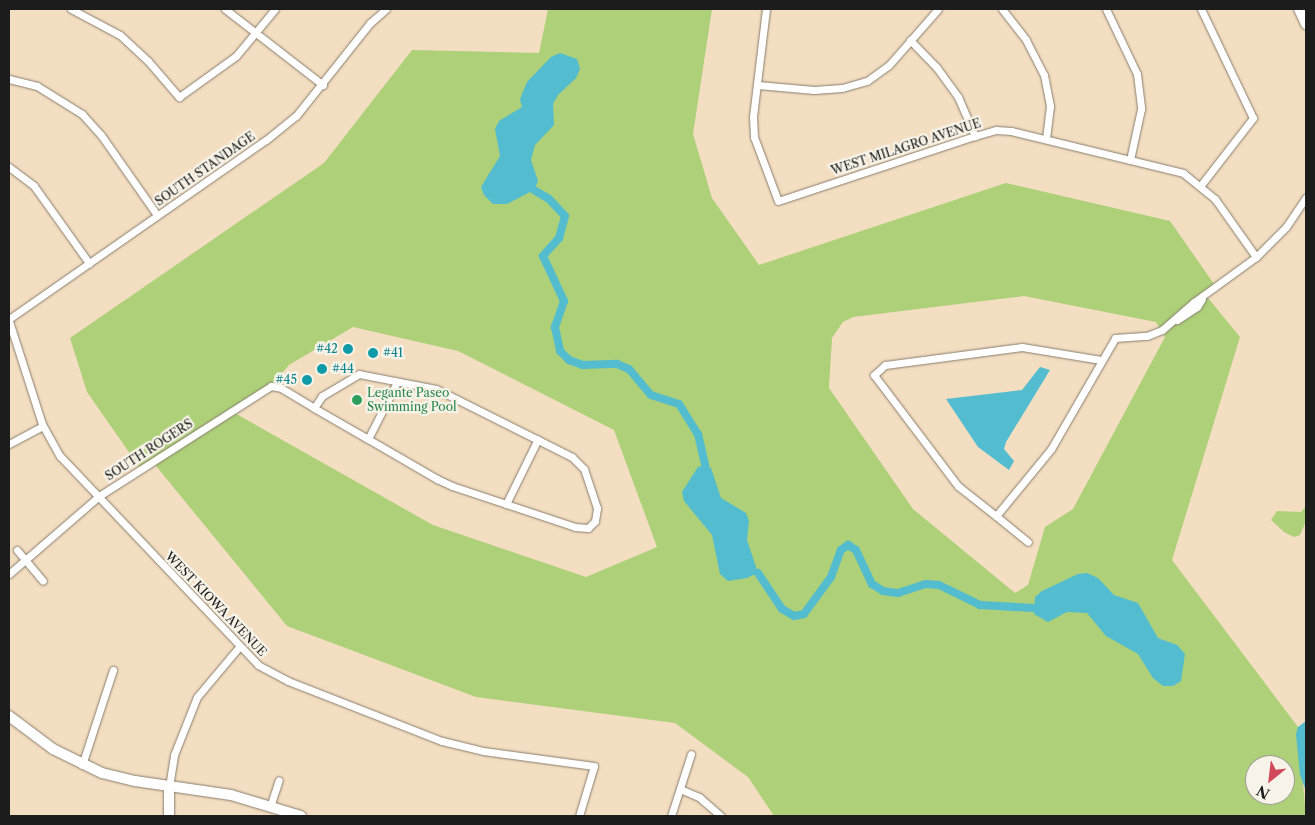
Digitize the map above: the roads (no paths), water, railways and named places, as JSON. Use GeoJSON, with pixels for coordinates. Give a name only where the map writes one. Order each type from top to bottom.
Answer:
{"type":"FeatureCollection","features":[{"type":"Feature","properties":{"kind":"street"},"geometry":{"type":"LineString","coordinates":[[71,9],[120,35],[148,61],[179,97],[236,56],[275,9]]}},
{"type":"Feature","properties":{"kind":"street"},"geometry":{"type":"LineString","coordinates":[[225,9],[322,85]]}},
{"type":"Feature","properties":{"kind":"street","name":"SOUTH STANDAGE"},"geometry":{"type":"LineString","coordinates":[[9,320],[266,140],[296,116],[370,23],[386,9]]}},
{"type":"Feature","properties":{"kind":"street","name":"WEST MILAGRO AVENUE"},"geometry":{"type":"LineString","coordinates":[[766,9],[754,117],[757,150],[778,201],[976,136],[996,130],[1011,130],[1183,174],[1201,186],[1215,199],[1256,257]]}},
{"type":"Feature","properties":{"kind":"street"},"geometry":{"type":"LineString","coordinates":[[758,85],[814,90],[842,88],[867,81],[889,65],[938,9]]}},
{"type":"Feature","properties":{"kind":"street"},"geometry":{"type":"LineString","coordinates":[[1002,9],[1026,40],[1044,75],[1050,106],[1046,139]]}},
{"type":"Feature","properties":{"kind":"street"},"geometry":{"type":"LineString","coordinates":[[1106,9],[1136,74],[1141,109],[1130,160]]}},
{"type":"Feature","properties":{"kind":"street"},"geometry":{"type":"LineString","coordinates":[[1201,9],[1253,118],[1201,186]]}},
{"type":"Feature","properties":{"kind":"street"},"geometry":{"type":"LineString","coordinates":[[1299,9],[1306,24]]}},
{"type":"Feature","properties":{"kind":"street"},"geometry":{"type":"LineString","coordinates":[[910,40],[937,68],[958,97],[976,136]]}},
{"type":"Feature","properties":{"kind":"street"},"geometry":{"type":"LineString","coordinates":[[9,79],[37,86],[82,114],[101,135],[157,215]]}},
{"type":"Feature","properties":{"kind":"street"},"geometry":{"type":"LineString","coordinates":[[9,167],[34,186],[89,263]]}},
{"type":"Feature","properties":{"kind":"street"},"geometry":{"type":"LineString","coordinates":[[996,516],[1051,449],[1101,360],[1116,338],[1147,336],[1197,307],[1203,298],[1256,257],[1286,227],[1306,197]]}},
{"type":"Feature","properties":{"kind":"street","name":"WEST KIOWA AVENUE"},"geometry":{"type":"LineString","coordinates":[[9,320],[43,426],[60,456],[258,665],[288,681],[442,741],[484,751],[594,766],[580,816]]}},
{"type":"Feature","properties":{"kind":"street"},"geometry":{"type":"LineString","coordinates":[[1028,542],[958,486],[874,375],[885,364],[1022,347],[1101,360]]}},
{"type":"Feature","properties":{"kind":"street","name":"SOUTH ROGERS"},"geometry":{"type":"LineString","coordinates":[[9,574],[26,562],[98,496],[271,386],[314,408],[452,486],[575,527],[588,528],[595,522],[597,508],[584,469],[572,457],[436,389],[359,374],[322,396],[314,408]]}},
{"type":"Feature","properties":{"kind":"street"},"geometry":{"type":"LineString","coordinates":[[368,439],[397,382]]}},
{"type":"Feature","properties":{"kind":"street"},"geometry":{"type":"LineString","coordinates":[[9,444],[43,426]]}},
{"type":"Feature","properties":{"kind":"street"},"geometry":{"type":"LineString","coordinates":[[506,504],[538,440]]}},
{"type":"Feature","properties":{"kind":"street"},"geometry":{"type":"LineString","coordinates":[[17,550],[43,581]]}},
{"type":"Feature","properties":{"kind":"street"},"geometry":{"type":"LineString","coordinates":[[169,816],[169,787],[174,755],[198,697],[239,647]]}},
{"type":"Feature","properties":{"kind":"street"},"geometry":{"type":"LineString","coordinates":[[82,765],[112,670]]}},
{"type":"Feature","properties":{"kind":"street"},"geometry":{"type":"LineString","coordinates":[[9,716],[53,749],[82,765],[119,778],[231,796],[301,816]]}},
{"type":"Feature","properties":{"kind":"street"},"geometry":{"type":"LineString","coordinates":[[671,816],[691,754]]}},
{"type":"Feature","properties":{"kind":"street"},"geometry":{"type":"LineString","coordinates":[[270,808],[279,780]]}},
{"type":"Feature","properties":{"kind":"street"},"geometry":{"type":"LineString","coordinates":[[680,789],[710,804],[721,816]]}},
{"type":"Feature","properties":{"kind":"water"},"geometry":{"type":"Polygon","coordinates":[[[560,53],[577,59],[580,69],[576,78],[558,95],[553,104],[554,125],[535,145],[531,160],[538,181],[534,190],[507,204],[493,204],[484,195],[481,187],[500,156],[495,129],[499,121],[522,107],[520,99],[527,82],[551,57],[560,53]]]}},
{"type":"Feature","properties":{"kind":"water"},"geometry":{"type":"Polygon","coordinates":[[[1040,367],[1050,370],[1006,442],[1004,449],[1014,461],[1009,470],[978,447],[946,399],[1022,390],[1040,367]]]}},
{"type":"Feature","properties":{"kind":"water"},"geometry":{"type":"Polygon","coordinates":[[[705,465],[711,468],[721,498],[746,513],[749,521],[747,540],[758,573],[747,578],[728,581],[720,574],[712,535],[684,501],[682,492],[698,467],[705,465]]]}},
{"type":"Feature","properties":{"kind":"water"},"geometry":{"type":"Polygon","coordinates":[[[1087,573],[1098,578],[1114,595],[1138,603],[1158,638],[1177,645],[1185,654],[1181,681],[1173,686],[1163,686],[1153,678],[1138,654],[1106,636],[1087,613],[1067,612],[1048,622],[1034,614],[1035,597],[1042,591],[1078,574],[1087,573]]]}},
{"type":"Feature","properties":{"kind":"water"},"geometry":{"type":"Polygon","coordinates":[[[1306,721],[1306,791],[1300,775],[1296,734],[1298,727],[1306,721]]]}},
{"type":"Feature","properties":{"kind":"waterway"},"geometry":{"type":"LineString","coordinates":[[534,190],[549,199],[565,216],[559,238],[543,256],[564,301],[555,327],[560,351],[569,360],[583,365],[617,364],[629,369],[651,395],[679,404],[698,434],[705,465]]}},
{"type":"Feature","properties":{"kind":"waterway"},"geometry":{"type":"LineString","coordinates":[[758,573],[782,609],[794,616],[804,614],[831,577],[841,550],[848,545],[856,550],[872,584],[883,591],[898,593],[926,584],[939,585],[980,605],[1033,608]]}},
{"type":"Feature","properties":{"kind":"place","name":"#42"},"geometry":{"type":"Point","coordinates":[348,349]}},
{"type":"Feature","properties":{"kind":"place","name":"#41"},"geometry":{"type":"Point","coordinates":[373,353]}},
{"type":"Feature","properties":{"kind":"place","name":"#44"},"geometry":{"type":"Point","coordinates":[322,369]}},
{"type":"Feature","properties":{"kind":"place","name":"#45"},"geometry":{"type":"Point","coordinates":[307,380]}},
{"type":"Feature","properties":{"kind":"place","name":"Legante Paseo Swimming Pool"},"geometry":{"type":"Point","coordinates":[357,400]}}]}
